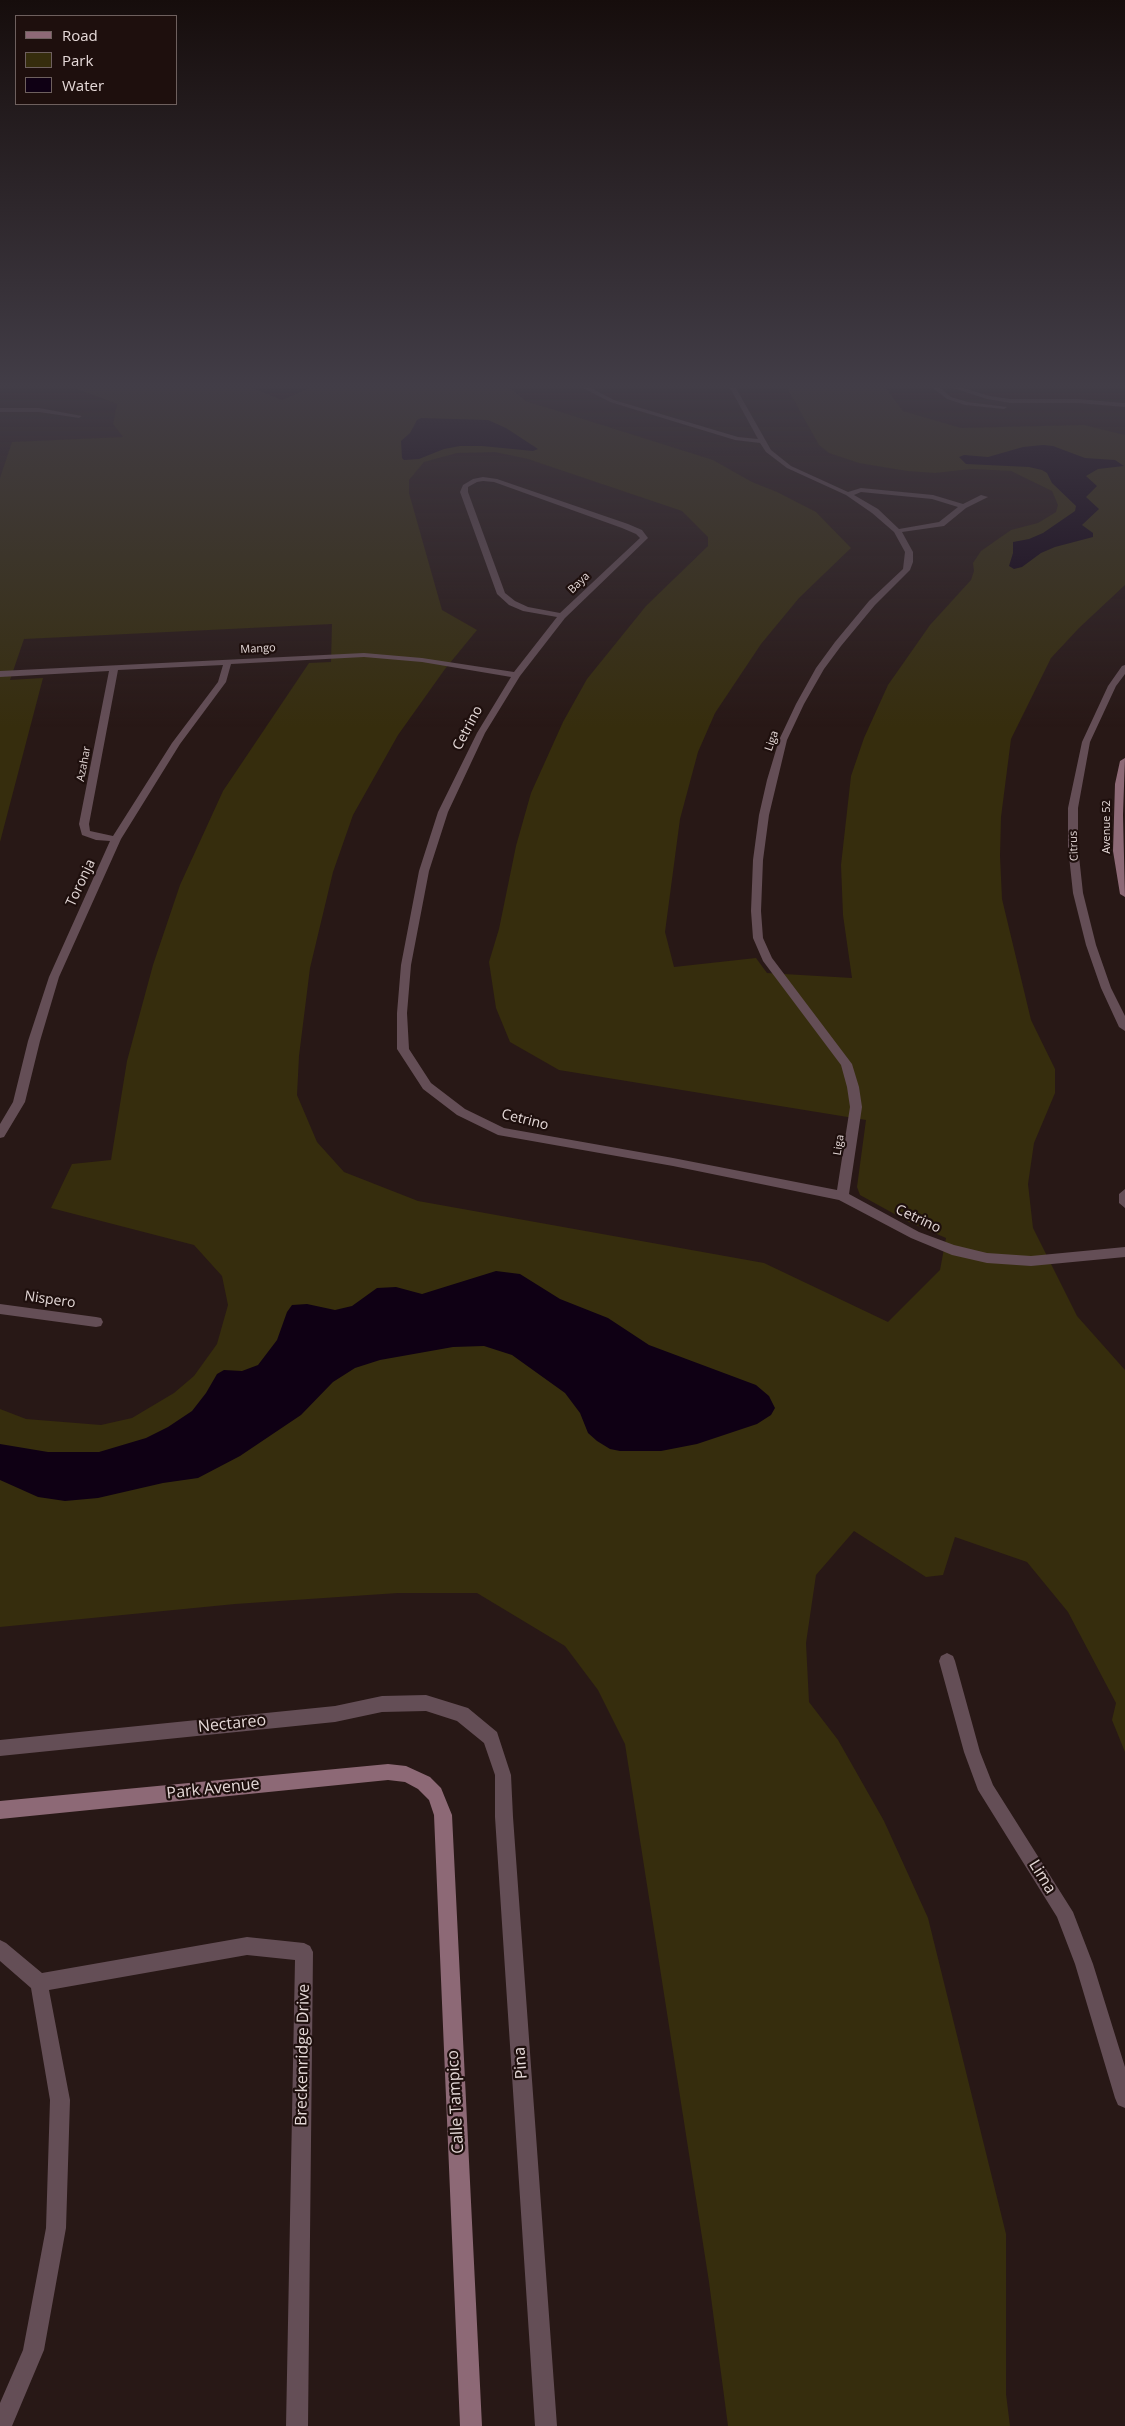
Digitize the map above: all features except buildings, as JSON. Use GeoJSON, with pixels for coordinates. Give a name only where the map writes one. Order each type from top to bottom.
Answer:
{"type":"FeatureCollection","features":[{"type":"Feature","properties":{"kind":"street","name":"Baya"},"geometry":{"type":"LineString","coordinates":[[467,501],[501,594],[512,603],[526,609],[562,616],[598,580],[638,546],[644,538],[639,532],[554,501]]}},
{"type":"Feature","properties":{"kind":"street","name":"Liga"},"geometry":{"type":"LineString","coordinates":[[842,1196],[856,1107],[854,1087],[846,1064],[767,959],[758,938],[756,911],[758,860],[764,815],[783,740],[820,668],[866,611],[906,570],[909,562],[909,552],[905,541],[897,531],[874,511],[859,501]]}},
{"type":"Feature","properties":{"kind":"street"},"geometry":{"type":"LineString","coordinates":[[947,501],[963,506]]}},
{"type":"Feature","properties":{"kind":"street"},"geometry":{"type":"LineString","coordinates":[[897,531],[941,524],[963,506],[974,501]]}},
{"type":"Feature","properties":{"kind":"street","name":"Cetrino"},"geometry":{"type":"LineString","coordinates":[[562,616],[516,675],[480,733],[447,804],[424,871],[406,965],[402,1013],[403,1049],[427,1086],[461,1112],[502,1132],[842,1196],[915,1235],[952,1250],[987,1258],[1031,1261],[1125,1252]]}},
{"type":"Feature","properties":{"kind":"street","name":"Mango"},"geometry":{"type":"LineString","coordinates":[[0,674],[364,655],[422,660],[516,675]]}},
{"type":"Feature","properties":{"kind":"street","name":"Toronja"},"geometry":{"type":"LineString","coordinates":[[0,1134],[19,1102],[34,1041],[54,977],[116,839],[176,743],[222,682],[228,662]]}},
{"type":"Feature","properties":{"kind":"street","name":"Azahar"},"geometry":{"type":"LineString","coordinates":[[114,668],[84,824],[85,833],[96,837],[116,839]]}},
{"type":"Feature","properties":{"kind":"street","name":"Citrus"},"geometry":{"type":"LineString","coordinates":[[1125,668],[1112,686],[1086,742],[1074,808],[1073,847],[1078,893],[1090,945],[1106,988],[1125,1027]]}},
{"type":"Feature","properties":{"kind":"street","name":"Avenue 52"},"geometry":{"type":"LineString","coordinates":[[1125,760],[1120,784],[1118,815],[1118,850],[1125,894]]}},
{"type":"Feature","properties":{"kind":"street"},"geometry":{"type":"LineString","coordinates":[[1125,1194],[1125,1203]]}},
{"type":"Feature","properties":{"kind":"street","name":"Nispero"},"geometry":{"type":"LineString","coordinates":[[0,1309],[96,1322]]}},
{"type":"Feature","properties":{"kind":"street","name":"Lima"},"geometry":{"type":"LineString","coordinates":[[947,1661],[972,1752],[986,1790],[1064,1912],[1084,1964],[1125,2098]]}},
{"type":"Feature","properties":{"kind":"street","name":"Nectareo"},"geometry":{"type":"LineString","coordinates":[[0,1748],[335,1714],[382,1704],[426,1703],[462,1714]]}},
{"type":"Feature","properties":{"kind":"street","name":"Pina"},"geometry":{"type":"LineString","coordinates":[[462,1714],[490,1738],[503,1775],[504,1818],[546,2426]]}},
{"type":"Feature","properties":{"kind":"street","name":"Park Avenue"},"geometry":{"type":"LineString","coordinates":[[0,1810],[388,1772],[406,1774],[424,1783]]}},
{"type":"Feature","properties":{"kind":"street","name":"Calle Tampico"},"geometry":{"type":"LineString","coordinates":[[424,1783],[435,1794],[443,1814],[471,2426]]}},
{"type":"Feature","properties":{"kind":"street","name":"Breckenridge Drive"},"geometry":{"type":"LineString","coordinates":[[39,1983],[247,1946],[304,1952],[297,2426]]}},
{"type":"Feature","properties":{"kind":"street"},"geometry":{"type":"LineString","coordinates":[[0,1949],[39,1983],[60,2100],[56,2228],[33,2350],[1,2426]]}},
{"type":"Feature","properties":{"kind":"green space"},"geometry":{"type":"Polygon","coordinates":[[[0,501],[411,501],[442,610],[477,630],[445,669],[398,735],[353,815],[333,872],[310,968],[299,1056],[297,1095],[317,1142],[344,1172],[418,1201],[764,1263],[888,1322],[940,1270],[946,1238],[909,1222],[860,1195],[857,1187],[866,1120],[559,1070],[510,1042],[496,1008],[489,962],[499,929],[516,846],[531,793],[563,722],[587,679],[646,606],[708,546],[708,537],[682,511],[653,501],[795,501],[816,512],[851,548],[799,598],[761,644],[715,713],[698,752],[680,819],[665,932],[674,967],[756,958],[767,973],[852,978],[843,915],[841,865],[851,776],[864,738],[888,685],[930,625],[971,580],[974,571],[973,563],[981,551],[1011,530],[1038,523],[1056,512],[1058,505],[1056,501],[1125,501],[1125,585],[1079,628],[1051,658],[1011,739],[1001,817],[1000,856],[1002,899],[1031,1020],[1055,1069],[1055,1093],[1034,1143],[1028,1184],[1033,1228],[1077,1316],[1125,1370],[1125,1752],[1112,1720],[1116,1703],[1068,1612],[1027,1562],[955,1537],[943,1575],[926,1577],[854,1531],[816,1575],[806,1643],[809,1702],[838,1740],[884,1821],[928,1918],[1006,2234],[1006,2394],[1010,2426],[728,2426],[709,2282],[625,1744],[598,1690],[565,1646],[477,1593],[398,1593],[235,1604],[0,1627],[0,1409],[26,1419],[101,1425],[132,1418],[174,1393],[194,1376],[217,1344],[228,1305],[222,1276],[194,1245],[51,1208],[72,1164],[111,1160],[127,1061],[153,965],[180,885],[223,791],[309,663],[331,662],[332,624],[24,639],[10,680],[43,678],[0,842],[0,501]]]}},
{"type":"Feature","properties":{"kind":"water"},"geometry":{"type":"Polygon","coordinates":[[[1071,501],[1091,501],[1099,509],[1082,525],[1093,533],[1093,537],[1055,547],[1041,553],[1022,567],[1014,569],[1009,566],[1013,553],[1013,542],[1029,539],[1043,533],[1075,511],[1076,506],[1071,501]]]}},
{"type":"Feature","properties":{"kind":"water"},"geometry":{"type":"Polygon","coordinates":[[[496,1271],[520,1274],[560,1299],[608,1318],[649,1345],[756,1385],[769,1396],[775,1408],[771,1415],[757,1424],[697,1444],[661,1451],[620,1451],[610,1449],[588,1433],[580,1413],[565,1393],[512,1355],[484,1346],[453,1347],[380,1360],[355,1368],[333,1382],[301,1415],[240,1456],[198,1478],[163,1483],[98,1498],[65,1501],[38,1497],[0,1480],[0,1444],[48,1452],[99,1452],[146,1438],[168,1427],[192,1411],[206,1393],[217,1374],[224,1370],[242,1371],[258,1365],[277,1340],[287,1312],[292,1305],[307,1304],[335,1310],[352,1306],[377,1288],[396,1287],[422,1294],[496,1271]]]}}]}
